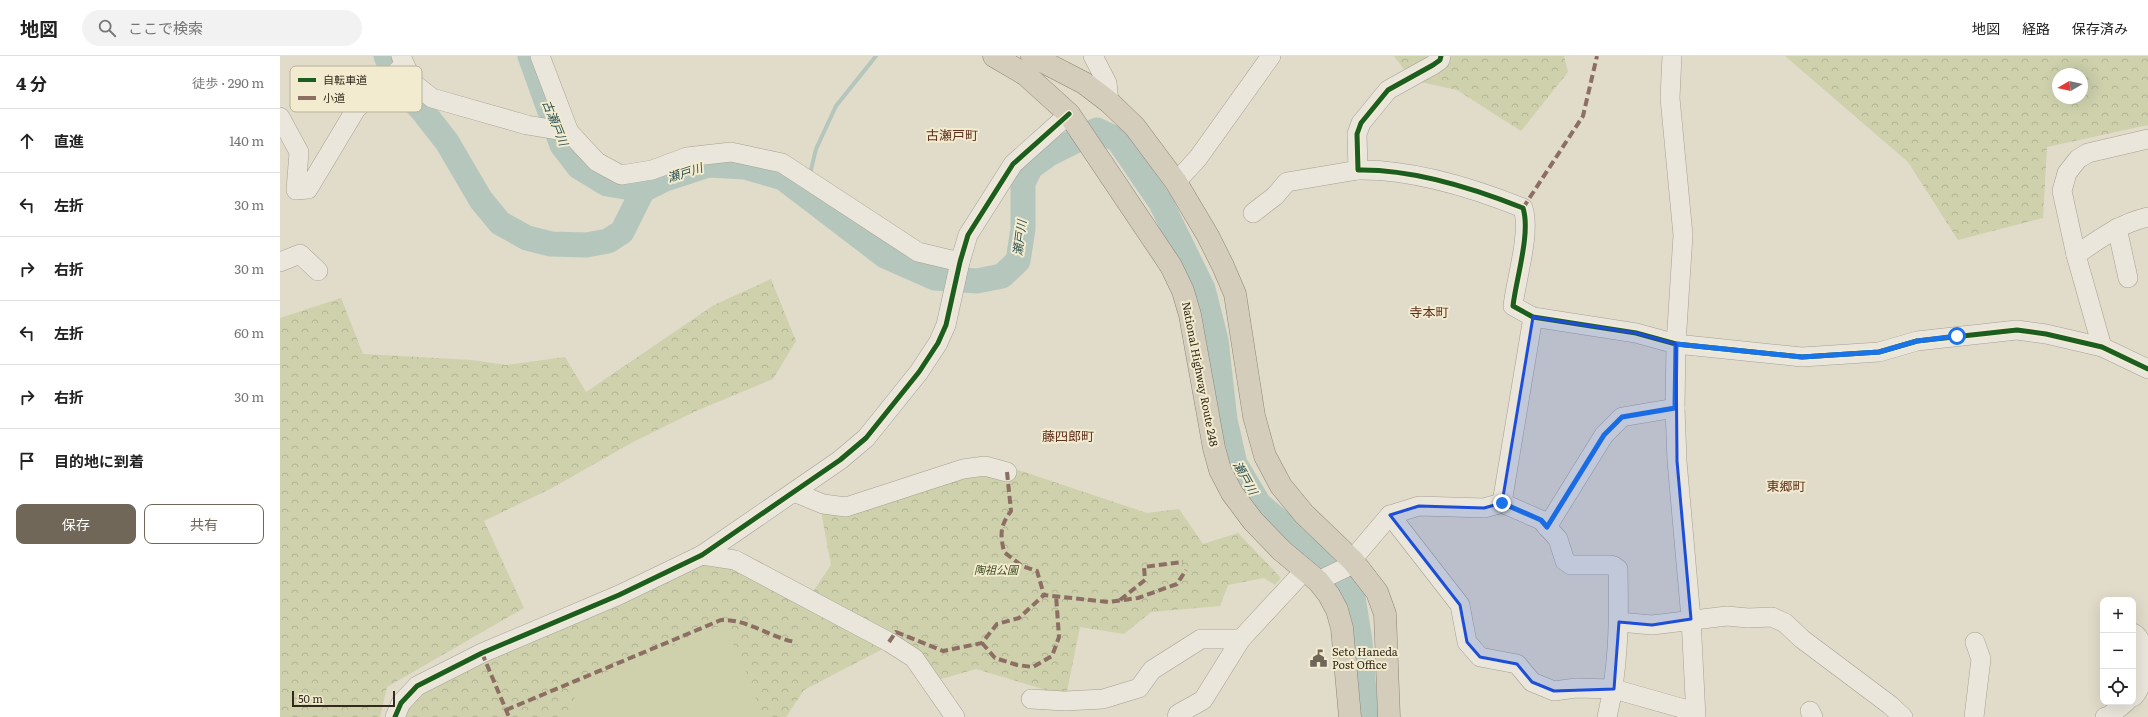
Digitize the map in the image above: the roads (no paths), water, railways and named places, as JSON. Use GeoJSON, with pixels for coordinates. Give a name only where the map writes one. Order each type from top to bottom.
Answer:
{"type":"FeatureCollection","features":[{"type":"Feature","properties":{"kind":"highway","name":"National Highway Route 248"},"geometry":{"type":"LineString","coordinates":[[994,56],[1026,74],[1073,119],[1171,266],[1184,291],[1190,315],[1214,448],[1220,470],[1232,493],[1253,521],[1314,576],[1329,595],[1337,610],[1342,628],[1350,717]]}},
{"type":"Feature","properties":{"kind":"highway"},"geometry":{"type":"LineString","coordinates":[[1032,56],[1084,83],[1109,102],[1135,127],[1176,182],[1214,248],[1235,294],[1253,409],[1265,456],[1281,486],[1304,514],[1349,564],[1377,592],[1385,614],[1389,717]]}},
{"type":"Feature","properties":{"kind":"street"},"geometry":{"type":"LineString","coordinates":[[540,56],[563,131],[597,162],[621,175],[652,170],[687,156],[731,152],[782,164],[918,252],[959,264]]}},
{"type":"Feature","properties":{"kind":"street"},"geometry":{"type":"LineString","coordinates":[[1093,56],[1107,83],[1109,102]]}},
{"type":"Feature","properties":{"kind":"street"},"geometry":{"type":"LineString","coordinates":[[1176,182],[1198,158],[1271,56]]}},
{"type":"Feature","properties":{"kind":"street"},"geometry":{"type":"LineString","coordinates":[[1358,170],[1356,140],[1361,123],[1388,90],[1433,65],[1440,60],[1441,56]]}},
{"type":"Feature","properties":{"kind":"street"},"geometry":{"type":"LineString","coordinates":[[1390,515],[1460,605],[1467,642],[1480,657],[1517,664],[1532,682],[1554,691],[1576,688],[1614,689],[1696,714],[1691,619],[1677,461],[1675,408],[1676,344],[1683,235],[1670,98],[1672,56]]}},
{"type":"Feature","properties":{"kind":"street"},"geometry":{"type":"LineString","coordinates":[[422,90],[432,98],[527,125],[563,131]]}},
{"type":"Feature","properties":{"kind":"street"},"geometry":{"type":"LineString","coordinates":[[280,117],[299,152],[289,172],[296,190],[308,189],[354,112]]}},
{"type":"Feature","properties":{"kind":"street"},"geometry":{"type":"LineString","coordinates":[[395,717],[401,703],[417,686],[482,653],[619,595],[702,555],[840,460],[866,438],[919,372],[938,343],[946,325],[959,264],[968,235],[1013,164],[1073,119]]}},
{"type":"Feature","properties":{"kind":"street"},"geometry":{"type":"LineString","coordinates":[[2102,347],[2076,254],[2062,190],[2067,173],[2078,159],[2088,153],[2148,139]]}},
{"type":"Feature","properties":{"kind":"street"},"geometry":{"type":"LineString","coordinates":[[1254,213],[1275,196],[1287,182],[1358,170],[1377,170],[1401,173],[1473,190],[1523,208],[1526,217],[1525,235],[1513,306],[1533,318],[1636,332],[1676,344],[1802,357],[1879,352],[1917,341],[2017,330],[2046,334],[2102,347],[2148,369]]}},
{"type":"Feature","properties":{"kind":"street"},"geometry":{"type":"LineString","coordinates":[[2076,254],[2132,220],[2148,217]]}},
{"type":"Feature","properties":{"kind":"street"},"geometry":{"type":"LineString","coordinates":[[2117,228],[2128,278]]}},
{"type":"Feature","properties":{"kind":"street"},"geometry":{"type":"LineString","coordinates":[[280,262],[300,254],[318,271]]}},
{"type":"Feature","properties":{"kind":"street"},"geometry":{"type":"LineString","coordinates":[[1502,503],[1533,318]]}},
{"type":"Feature","properties":{"kind":"street"},"geometry":{"type":"LineString","coordinates":[[1547,527],[1604,435],[1622,417],[1675,408]]}},
{"type":"Feature","properties":{"kind":"street"},"geometry":{"type":"LineString","coordinates":[[794,492],[824,504],[846,507],[962,469],[985,466],[1007,472]]}},
{"type":"Feature","properties":{"kind":"street"},"geometry":{"type":"LineString","coordinates":[[1177,717],[1178,714],[1204,700],[1241,639],[1314,576],[1349,564],[1390,515],[1419,506],[1484,508],[1502,503],[1541,520],[1558,539],[1565,561],[1570,565],[1610,565],[1618,569],[1619,622],[1614,689],[1607,717]]}},
{"type":"Feature","properties":{"kind":"street"},"geometry":{"type":"LineString","coordinates":[[702,555],[735,560],[774,579],[908,654],[914,658],[955,717]]}},
{"type":"Feature","properties":{"kind":"street"},"geometry":{"type":"LineString","coordinates":[[1619,622],[1652,625],[1691,619],[1726,616],[1748,618],[1772,617],[1785,622],[1802,639],[1890,705],[1903,717]]}},
{"type":"Feature","properties":{"kind":"street"},"geometry":{"type":"LineString","coordinates":[[2136,634],[2139,634],[2146,644],[2147,659],[2139,692],[2136,694]]}},
{"type":"Feature","properties":{"kind":"street"},"geometry":{"type":"LineString","coordinates":[[1031,699],[1065,701],[1103,699],[1139,688],[1152,670],[1201,639],[1241,639]]}},
{"type":"Feature","properties":{"kind":"street"},"geometry":{"type":"LineString","coordinates":[[1974,717],[1981,660],[1975,642]]}},
{"type":"Feature","properties":{"kind":"street"},"geometry":{"type":"LineString","coordinates":[[2105,717],[2109,716],[2122,705]]}},
{"type":"Feature","properties":{"kind":"waterway","name":"瀬戸川"},"geometry":{"type":"LineString","coordinates":[[386,56],[390,66]]}},
{"type":"Feature","properties":{"kind":"waterway","name":"古瀬戸川"},"geometry":{"type":"LineString","coordinates":[[530,56],[562,145],[579,167],[607,184],[643,190]]}},
{"type":"Feature","properties":{"kind":"waterway"},"geometry":{"type":"LineString","coordinates":[[810,174],[816,149],[836,106],[876,56]]}},
{"type":"Feature","properties":{"kind":"waterway","name":"瀬戸川"},"geometry":{"type":"LineString","coordinates":[[422,110],[447,142],[481,200],[500,223],[527,238],[551,244],[586,245],[608,241],[622,232],[643,190],[665,179],[708,165],[745,167],[783,178],[885,256],[935,278],[977,281],[1002,276],[1018,261],[1023,229],[1023,183],[1031,167],[1049,154],[1097,130],[1118,140],[1161,203],[1203,289],[1216,340],[1225,420],[1235,464],[1259,504],[1307,545],[1353,597],[1360,641],[1366,717]]}},
{"type":"Feature","properties":{"kind":"waterway"},"geometry":{"type":"LineString","coordinates":[[805,194],[808,185]]}},
{"type":"Feature","properties":{"kind":"place","name":"Seto Haneda Post Office"},"geometry":{"type":"Point","coordinates":[1319,658]}},
{"type":"Feature","properties":{"kind":"district","name":"古瀬戸町"},"geometry":{"type":"Point","coordinates":[952,135]}},
{"type":"Feature","properties":{"kind":"district","name":"寺本町"},"geometry":{"type":"Point","coordinates":[1429,312]}},
{"type":"Feature","properties":{"kind":"district","name":"藤四郎町"},"geometry":{"type":"Point","coordinates":[1068,436]}},
{"type":"Feature","properties":{"kind":"district","name":"東郷町"},"geometry":{"type":"Point","coordinates":[1786,486]}},
{"type":"Feature","properties":{"kind":"park label","name":"陶祖公園"},"geometry":{"type":"Point","coordinates":[996,570]}}]}
